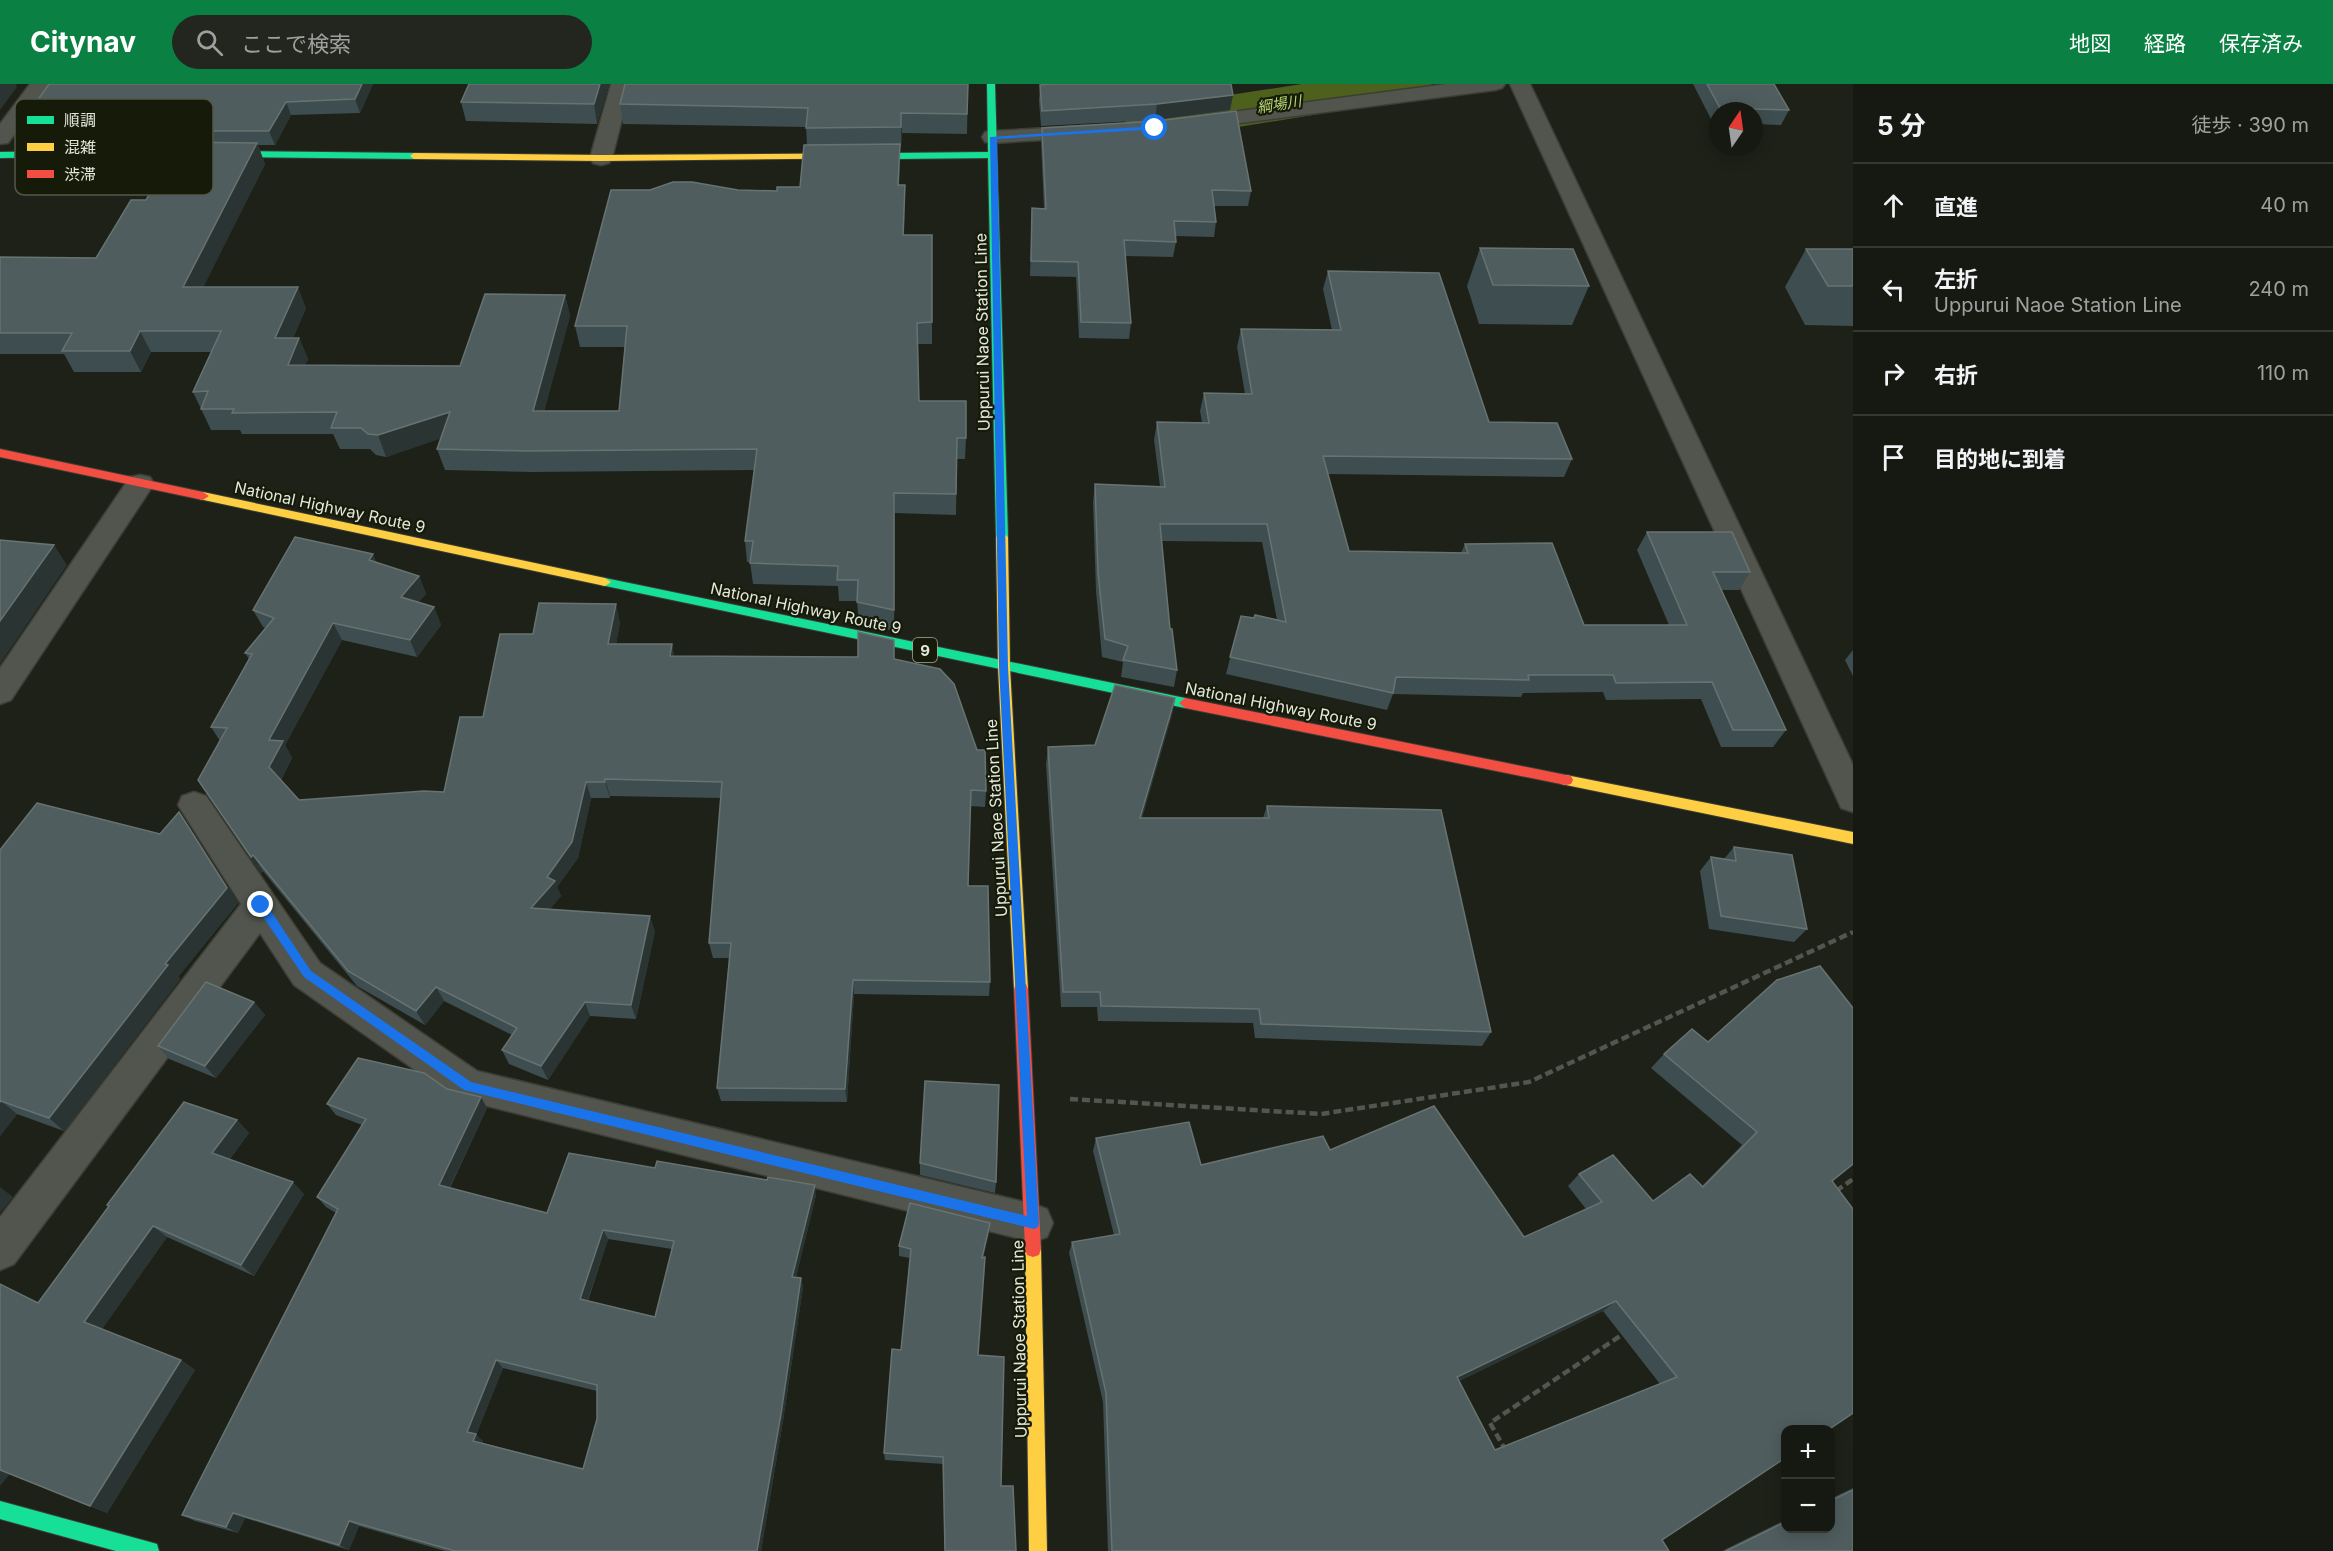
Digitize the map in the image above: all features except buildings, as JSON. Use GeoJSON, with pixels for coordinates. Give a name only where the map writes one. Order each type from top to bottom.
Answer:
{"type":"FeatureCollection","features":[{"type":"Feature","properties":{"kind":"main road","name":"Uppurui Naoe Station Line"},"geometry":{"type":"LineString","coordinates":[[991,84],[1004,667],[1034,1223],[1038,1551]]}},
{"type":"Feature","properties":{"kind":"main road"},"geometry":{"type":"LineString","coordinates":[[213,154],[602,158],[993,146]]}},
{"type":"Feature","properties":{"kind":"main road"},"geometry":{"type":"LineString","coordinates":[[0,155],[15,155]]}},
{"type":"Feature","properties":{"kind":"main road","name":"National Highway Route 9"},"geometry":{"type":"LineString","coordinates":[[0,453],[1004,667],[1853,837]]}},
{"type":"Feature","properties":{"kind":"main road"},"geometry":{"type":"LineString","coordinates":[[0,1510],[150,1551]]}},
{"type":"Feature","properties":{"kind":"street"},"geometry":{"type":"LineString","coordinates":[[30,99],[41,84]]}},
{"type":"Feature","properties":{"kind":"street"},"geometry":{"type":"LineString","coordinates":[[602,158],[621,84]]}},
{"type":"Feature","properties":{"kind":"street"},"geometry":{"type":"LineString","coordinates":[[1179,125],[1495,84]]}},
{"type":"Feature","properties":{"kind":"street"},"geometry":{"type":"LineString","coordinates":[[1520,84],[1853,799]]}},
{"type":"Feature","properties":{"kind":"street"},"geometry":{"type":"LineString","coordinates":[[0,138],[15,118]]}},
{"type":"Feature","properties":{"kind":"street"},"geometry":{"type":"LineString","coordinates":[[993,146],[1109,131]]}},
{"type":"Feature","properties":{"kind":"street"},"geometry":{"type":"LineString","coordinates":[[0,692],[140,484]]}},
{"type":"Feature","properties":{"kind":"street"},"geometry":{"type":"LineString","coordinates":[[194,805],[308,974],[468,1086],[1034,1223]]}},
{"type":"Feature","properties":{"kind":"street"},"geometry":{"type":"LineString","coordinates":[[0,1251],[261,905]]}},
{"type":"Feature","properties":{"kind":"path"},"geometry":{"type":"LineString","coordinates":[[1027,1096],[1321,1114],[1529,1082],[1853,932]]}},
{"type":"Feature","properties":{"kind":"path"},"geometry":{"type":"LineString","coordinates":[[1833,1192],[1853,1179]]}},
{"type":"Feature","properties":{"kind":"path"},"geometry":{"type":"LineString","coordinates":[[1512,1462],[1490,1423],[1627,1331]]}},
{"type":"Feature","properties":{"kind":"waterway","name":"綱場川"},"geometry":{"type":"LineString","coordinates":[[1152,124],[1405,84]]}},
{"type":"Feature","properties":{"kind":"traffic: fast"},"geometry":{"type":"LineString","coordinates":[[991,84],[1002,537]]}},
{"type":"Feature","properties":{"kind":"traffic: fast"},"geometry":{"type":"LineString","coordinates":[[213,154],[414,156]]}},
{"type":"Feature","properties":{"kind":"traffic: fast"},"geometry":{"type":"LineString","coordinates":[[0,155],[15,155]]}},
{"type":"Feature","properties":{"kind":"traffic: fast"},"geometry":{"type":"LineString","coordinates":[[893,156],[994,155]]}},
{"type":"Feature","properties":{"kind":"traffic: fast"},"geometry":{"type":"LineString","coordinates":[[605,582],[1185,703]]}},
{"type":"Feature","properties":{"kind":"traffic: fast"},"geometry":{"type":"LineString","coordinates":[[0,1510],[150,1551]]}},
{"type":"Feature","properties":{"kind":"traffic: slow"},"geometry":{"type":"LineString","coordinates":[[414,156],[601,158],[893,156]]}},
{"type":"Feature","properties":{"kind":"traffic: slow"},"geometry":{"type":"LineString","coordinates":[[203,496],[605,582]]}},
{"type":"Feature","properties":{"kind":"traffic: slow"},"geometry":{"type":"LineString","coordinates":[[1002,537],[1004,667],[1021,989]]}},
{"type":"Feature","properties":{"kind":"traffic: slow"},"geometry":{"type":"LineString","coordinates":[[1566,780],[1853,838]]}},
{"type":"Feature","properties":{"kind":"traffic: slow"},"geometry":{"type":"LineString","coordinates":[[1033,1249],[1038,1551]]}},
{"type":"Feature","properties":{"kind":"traffic: jam"},"geometry":{"type":"LineString","coordinates":[[0,453],[203,496]]}},
{"type":"Feature","properties":{"kind":"traffic: jam"},"geometry":{"type":"LineString","coordinates":[[1185,703],[1566,780]]}},
{"type":"Feature","properties":{"kind":"traffic: jam"},"geometry":{"type":"LineString","coordinates":[[1021,989],[1033,1249]]}},
{"type":"Feature","properties":{"kind":"route"},"geometry":{"type":"LineString","coordinates":[[261,905],[308,974],[468,1086],[1034,1223],[1004,667],[993,137],[1155,128]]}}]}
